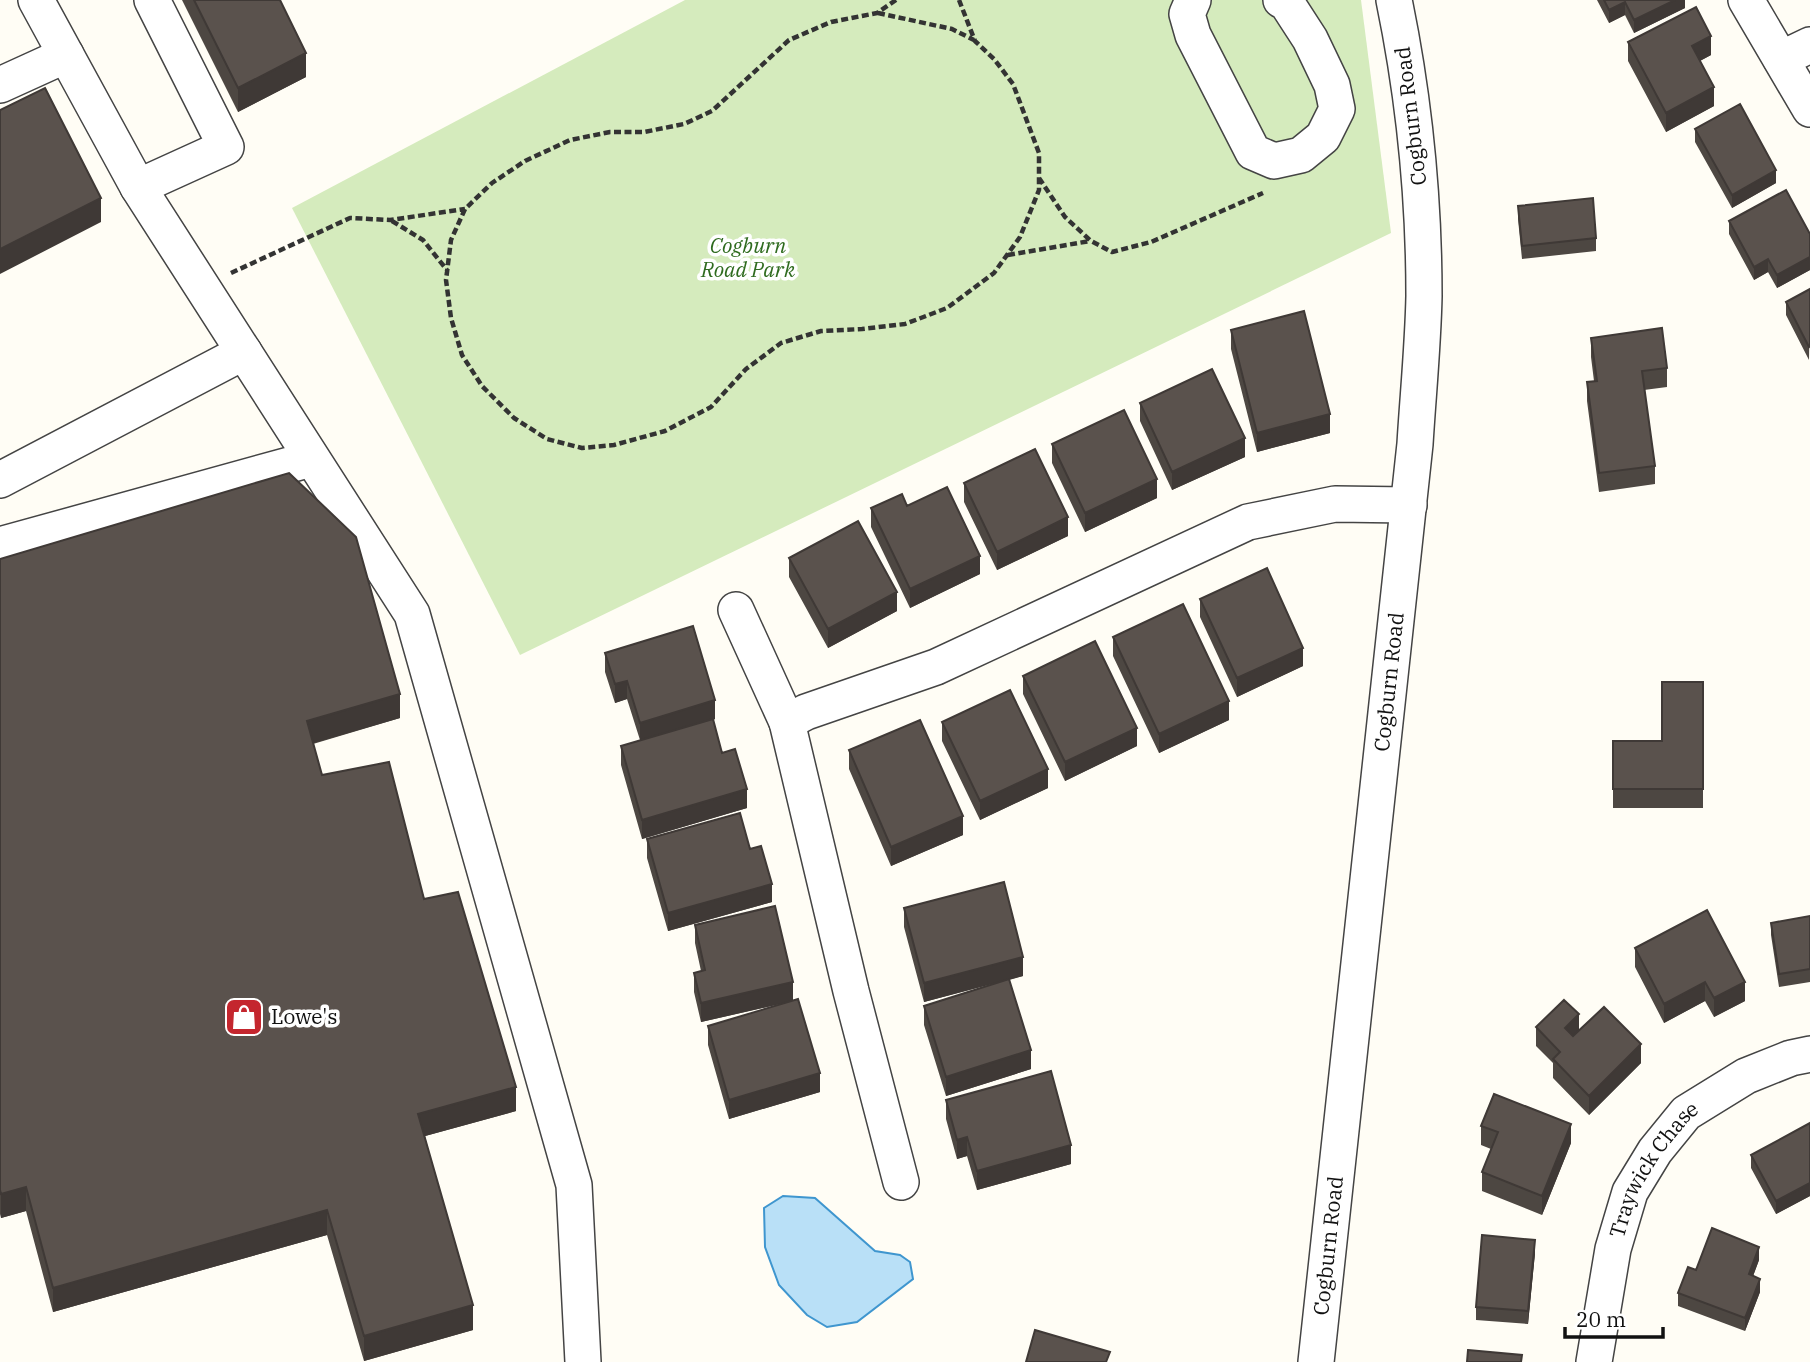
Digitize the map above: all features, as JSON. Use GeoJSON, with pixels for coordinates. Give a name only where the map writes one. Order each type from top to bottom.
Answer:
{"type":"FeatureCollection","features":[{"type":"Feature","properties":{"kind":"street"},"geometry":{"type":"LineString","coordinates":[[36,0],[138,187],[412,614],[574,1185],[583,1362]]}},
{"type":"Feature","properties":{"kind":"street"},"geometry":{"type":"LineString","coordinates":[[138,187],[226,147],[152,0]]}},
{"type":"Feature","properties":{"kind":"street"},"geometry":{"type":"LineString","coordinates":[[1193,0],[1187,14],[1193,35],[1252,152],[1274,161],[1301,155],[1323,137],[1337,109],[1332,85],[1310,39],[1286,2],[1281,0]]}},
{"type":"Feature","properties":{"kind":"street","name":"Cogburn Road"},"geometry":{"type":"LineString","coordinates":[[1315,1362],[1416,431],[1423,283],[1419,173],[1405,51],[1394,0]]}},
{"type":"Feature","properties":{"kind":"street"},"geometry":{"type":"LineString","coordinates":[[1746,0],[1796,52],[1810,109]]}},
{"type":"Feature","properties":{"kind":"street"},"geometry":{"type":"LineString","coordinates":[[0,85],[66,55]]}},
{"type":"Feature","properties":{"kind":"street"},"geometry":{"type":"LineString","coordinates":[[0,480],[244,352]]}},
{"type":"Feature","properties":{"kind":"street"},"geometry":{"type":"LineString","coordinates":[[0,545],[312,459]]}},
{"type":"Feature","properties":{"kind":"street"},"geometry":{"type":"LineString","coordinates":[[787,722],[806,712],[936,667],[1248,522],[1335,504],[1409,505]]}},
{"type":"Feature","properties":{"kind":"street"},"geometry":{"type":"LineString","coordinates":[[736,610],[787,722],[850,991],[901,1182]]}},
{"type":"Feature","properties":{"kind":"street","name":"Traywick Chase"},"geometry":{"type":"LineString","coordinates":[[1594,1362],[1612,1249],[1630,1192],[1656,1151],[1686,1113],[1746,1076],[1791,1058],[1810,1054]]}},
{"type":"Feature","properties":{"kind":"path"},"geometry":{"type":"LineString","coordinates":[[877,13],[896,0]]}},
{"type":"Feature","properties":{"kind":"path"},"geometry":{"type":"LineString","coordinates":[[960,0],[975,41]]}},
{"type":"Feature","properties":{"kind":"path"},"geometry":{"type":"LineString","coordinates":[[877,13],[952,29],[975,41],[994,59],[1013,84],[1039,153],[1039,190],[1020,237],[994,273],[947,308],[905,324],[862,330],[821,331],[781,344],[746,369],[711,407],[665,431],[614,445],[582,448],[547,439],[514,418],[482,386],[462,355],[451,318],[446,280],[451,240],[466,209],[492,183],[525,161],[570,140],[610,132],[644,132],[684,124],[712,111],[789,40],[831,22],[877,13]]}},
{"type":"Feature","properties":{"kind":"path"},"geometry":{"type":"LineString","coordinates":[[1039,177],[1065,217],[1091,241],[1112,252],[1151,242],[1265,192]]}},
{"type":"Feature","properties":{"kind":"path"},"geometry":{"type":"LineString","coordinates":[[202,287],[350,218],[390,220],[466,209]]}},
{"type":"Feature","properties":{"kind":"path"},"geometry":{"type":"LineString","coordinates":[[390,220],[423,240],[448,271]]}},
{"type":"Feature","properties":{"kind":"path"},"geometry":{"type":"LineString","coordinates":[[1007,255],[1091,241]]}},
{"type":"Feature","properties":{"kind":"green space","name":"Cogburn Road Park"},"geometry":{"type":"Polygon","coordinates":[[[685,0],[1361,0],[1391,233],[520,655],[292,208],[685,0]]]}},
{"type":"Feature","properties":{"kind":"water"},"geometry":{"type":"Polygon","coordinates":[[[783,1196],[815,1198],[875,1251],[900,1255],[910,1262],[913,1279],[857,1322],[827,1327],[807,1315],[779,1285],[765,1247],[764,1208],[783,1196]]]}},
{"type":"Feature","properties":{"kind":"building"},"geometry":{"type":"Polygon","coordinates":[[[194,0],[280,0],[306,53],[238,88],[194,0]]]}},
{"type":"Feature","properties":{"kind":"building"},"geometry":{"type":"Polygon","coordinates":[[[1604,0],[1675,0],[1634,20],[1625,2],[1609,10],[1604,0]]]}},
{"type":"Feature","properties":{"kind":"building"},"geometry":{"type":"Polygon","coordinates":[[[1696,7],[1711,36],[1692,46],[1714,87],[1666,113],[1628,42],[1696,7]]]}},
{"type":"Feature","properties":{"kind":"building"},"geometry":{"type":"Polygon","coordinates":[[[45,88],[101,198],[0,249],[0,110],[45,88]]]}},
{"type":"Feature","properties":{"kind":"building"},"geometry":{"type":"Polygon","coordinates":[[[1740,104],[1776,170],[1732,195],[1695,129],[1740,104]]]}},
{"type":"Feature","properties":{"kind":"building"},"geometry":{"type":"Polygon","coordinates":[[[1786,190],[1810,234],[1810,257],[1777,275],[1768,259],[1754,267],[1729,221],[1786,190]]]}},
{"type":"Feature","properties":{"kind":"building"},"geometry":{"type":"Polygon","coordinates":[[[1593,198],[1596,238],[1522,246],[1518,206],[1593,198]]]}},
{"type":"Feature","properties":{"kind":"building"},"geometry":{"type":"Polygon","coordinates":[[[1810,289],[1810,346],[1809,347],[1786,302],[1810,289]]]}},
{"type":"Feature","properties":{"kind":"building"},"geometry":{"type":"Polygon","coordinates":[[[1304,311],[1330,414],[1257,433],[1231,330],[1304,311]]]}},
{"type":"Feature","properties":{"kind":"building"},"geometry":{"type":"Polygon","coordinates":[[[1662,328],[1667,368],[1642,371],[1655,466],[1599,473],[1587,382],[1597,381],[1591,338],[1662,328]]]}},
{"type":"Feature","properties":{"kind":"building"},"geometry":{"type":"Polygon","coordinates":[[[1212,369],[1245,438],[1172,472],[1140,403],[1212,369]]]}},
{"type":"Feature","properties":{"kind":"building"},"geometry":{"type":"Polygon","coordinates":[[[1124,410],[1157,479],[1085,513],[1052,444],[1124,410]]]}},
{"type":"Feature","properties":{"kind":"building"},"geometry":{"type":"Polygon","coordinates":[[[1035,449],[1068,517],[997,552],[964,483],[1035,449]]]}},
{"type":"Feature","properties":{"kind":"building","name":"Lowe's"},"geometry":{"type":"Polygon","coordinates":[[[289,473],[356,537],[400,694],[307,721],[322,775],[389,762],[424,899],[458,892],[516,1087],[418,1114],[473,1305],[364,1336],[327,1210],[53,1288],[26,1187],[1,1194],[0,1190],[0,559],[289,473]]]}},
{"type":"Feature","properties":{"kind":"building"},"geometry":{"type":"Polygon","coordinates":[[[947,487],[980,556],[910,589],[871,508],[902,494],[907,506],[947,487]]]}},
{"type":"Feature","properties":{"kind":"building"},"geometry":{"type":"Polygon","coordinates":[[[858,521],[897,592],[828,629],[789,558],[858,521]]]}},
{"type":"Feature","properties":{"kind":"building"},"geometry":{"type":"Polygon","coordinates":[[[1267,568],[1303,648],[1237,678],[1200,599],[1267,568]]]}},
{"type":"Feature","properties":{"kind":"building"},"geometry":{"type":"Polygon","coordinates":[[[1183,604],[1229,701],[1159,734],[1113,637],[1183,604]]]}},
{"type":"Feature","properties":{"kind":"building"},"geometry":{"type":"Polygon","coordinates":[[[693,626],[715,700],[640,723],[627,681],[615,684],[605,653],[693,626]]]}},
{"type":"Feature","properties":{"kind":"building"},"geometry":{"type":"Polygon","coordinates":[[[1095,641],[1137,728],[1065,762],[1023,676],[1095,641]]]}},
{"type":"Feature","properties":{"kind":"building"},"geometry":{"type":"Polygon","coordinates":[[[1662,682],[1703,682],[1703,789],[1613,789],[1613,741],[1662,741],[1662,682]]]}},
{"type":"Feature","properties":{"kind":"building"},"geometry":{"type":"Polygon","coordinates":[[[1010,690],[1048,769],[980,801],[942,722],[1010,690]]]}},
{"type":"Feature","properties":{"kind":"building"},"geometry":{"type":"Polygon","coordinates":[[[713,719],[722,753],[735,749],[747,789],[642,820],[621,746],[713,719]]]}},
{"type":"Feature","properties":{"kind":"building"},"geometry":{"type":"Polygon","coordinates":[[[920,720],[963,816],[891,847],[849,750],[920,720]]]}},
{"type":"Feature","properties":{"kind":"building"},"geometry":{"type":"Polygon","coordinates":[[[740,813],[750,849],[761,846],[772,884],[668,913],[647,839],[740,813]]]}},
{"type":"Feature","properties":{"kind":"building"},"geometry":{"type":"Polygon","coordinates":[[[1004,882],[1023,957],[924,983],[904,908],[1004,882]]]}},
{"type":"Feature","properties":{"kind":"building"},"geometry":{"type":"Polygon","coordinates":[[[775,906],[793,982],[701,1003],[694,973],[705,970],[695,925],[775,906]]]}},
{"type":"Feature","properties":{"kind":"building"},"geometry":{"type":"Polygon","coordinates":[[[1707,910],[1745,982],[1714,998],[1705,982],[1664,1004],[1635,948],[1707,910]]]}},
{"type":"Feature","properties":{"kind":"building"},"geometry":{"type":"Polygon","coordinates":[[[1810,916],[1810,969],[1779,974],[1771,923],[1810,916]]]}},
{"type":"Feature","properties":{"kind":"building"},"geometry":{"type":"Polygon","coordinates":[[[1009,979],[1031,1050],[946,1077],[924,1006],[1009,979]]]}},
{"type":"Feature","properties":{"kind":"building"},"geometry":{"type":"Polygon","coordinates":[[[798,999],[820,1073],[729,1100],[708,1026],[798,999]]]}},
{"type":"Feature","properties":{"kind":"building"},"geometry":{"type":"Polygon","coordinates":[[[1564,1000],[1579,1014],[1565,1028],[1573,1036],[1604,1007],[1641,1044],[1589,1096],[1553,1059],[1560,1052],[1536,1027],[1564,1000]]]}},
{"type":"Feature","properties":{"kind":"building"},"geometry":{"type":"Polygon","coordinates":[[[1051,1071],[1071,1145],[977,1171],[967,1137],[957,1140],[946,1100],[1051,1071]]]}},
{"type":"Feature","properties":{"kind":"building"},"geometry":{"type":"Polygon","coordinates":[[[1494,1094],[1571,1124],[1542,1196],[1482,1172],[1498,1132],[1481,1126],[1494,1094]]]}},
{"type":"Feature","properties":{"kind":"building"},"geometry":{"type":"Polygon","coordinates":[[[1810,1123],[1810,1183],[1776,1201],[1751,1155],[1810,1123]]]}},
{"type":"Feature","properties":{"kind":"building"},"geometry":{"type":"Polygon","coordinates":[[[1712,1228],[1759,1247],[1749,1274],[1760,1279],[1745,1318],[1678,1293],[1688,1267],[1696,1270],[1712,1228]]]}},
{"type":"Feature","properties":{"kind":"building"},"geometry":{"type":"Polygon","coordinates":[[[1482,1235],[1535,1240],[1528,1311],[1476,1307],[1482,1235]]]}},
{"type":"Feature","properties":{"kind":"building"},"geometry":{"type":"Polygon","coordinates":[[[1035,1330],[1110,1352],[1106,1362],[1026,1362],[1035,1330]]]}},
{"type":"Feature","properties":{"kind":"building"},"geometry":{"type":"Polygon","coordinates":[[[1468,1350],[1522,1355],[1521,1362],[1467,1362],[1468,1350]]]}},
{"type":"Feature","properties":{"kind":"place","name":"Lowe's"},"geometry":{"type":"Point","coordinates":[244,1017]}}]}
